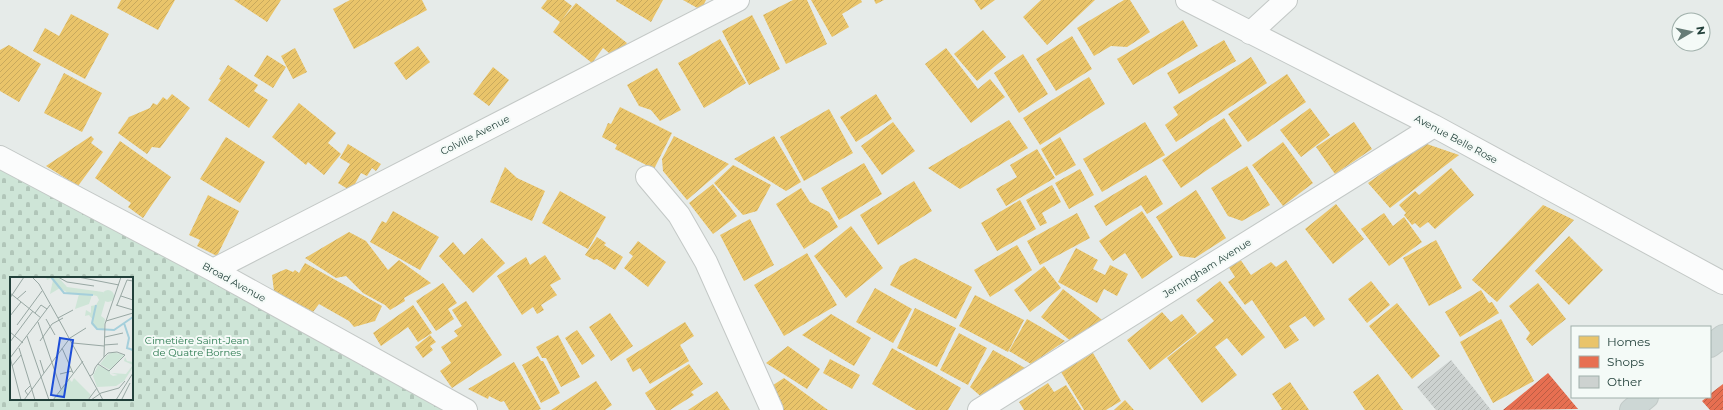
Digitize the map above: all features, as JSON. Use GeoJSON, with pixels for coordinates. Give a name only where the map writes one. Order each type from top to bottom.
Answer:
{"type":"FeatureCollection","features":[{"type":"Feature","properties":{"kind":"main road"},"geometry":{"type":"LineString","coordinates":[[1711,345],[1723,336]]}},
{"type":"Feature","properties":{"kind":"main road"},"geometry":{"type":"LineString","coordinates":[[1631,410],[1646,398]]}},
{"type":"Feature","properties":{"kind":"street","name":"Colville Avenue"},"geometry":{"type":"LineString","coordinates":[[213,270],[738,0]]}},
{"type":"Feature","properties":{"kind":"street","name":"Avenue Belle Rose"},"geometry":{"type":"LineString","coordinates":[[1187,0],[1434,126],[1723,283]]}},
{"type":"Feature","properties":{"kind":"street"},"geometry":{"type":"LineString","coordinates":[[1250,32],[1286,0]]}},
{"type":"Feature","properties":{"kind":"street","name":"Jerningham Avenue"},"geometry":{"type":"LineString","coordinates":[[979,410],[1434,126]]}},
{"type":"Feature","properties":{"kind":"street","name":"Broad Avenue"},"geometry":{"type":"LineString","coordinates":[[0,158],[213,270],[466,410]]}},
{"type":"Feature","properties":{"kind":"street"},"geometry":{"type":"LineString","coordinates":[[647,177],[679,215],[706,262],[772,410]]}},
{"type":"Feature","properties":{"kind":"green space","name":"Cimetière Saint-Jean de Quatre Bornes"},"geometry":{"type":"Polygon","coordinates":[[[0,163],[447,410],[0,410],[0,163]]]}},
{"type":"Feature","properties":{"kind":"building: Homes"},"geometry":{"type":"Polygon","coordinates":[[[121,0],[175,0],[158,30],[117,8],[121,0]]]}},
{"type":"Feature","properties":{"kind":"building: Homes"},"geometry":{"type":"Polygon","coordinates":[[[234,0],[281,0],[267,22],[234,0]]]}},
{"type":"Feature","properties":{"kind":"building: Homes"},"geometry":{"type":"Polygon","coordinates":[[[350,0],[422,0],[427,10],[354,49],[333,9],[350,0]]]}},
{"type":"Feature","properties":{"kind":"building: Homes"},"geometry":{"type":"Polygon","coordinates":[[[547,0],[564,0],[572,6],[562,20],[576,3],[627,43],[615,58],[603,48],[592,63],[553,32],[560,22],[541,8],[547,0]]]}},
{"type":"Feature","properties":{"kind":"building: Homes"},"geometry":{"type":"Polygon","coordinates":[[[616,0],[663,0],[651,22],[616,0]]]}},
{"type":"Feature","properties":{"kind":"building: Homes"},"geometry":{"type":"Polygon","coordinates":[[[683,0],[706,0],[701,10],[683,0]]]}},
{"type":"Feature","properties":{"kind":"building: Homes"},"geometry":{"type":"Polygon","coordinates":[[[793,0],[807,0],[827,44],[786,64],[763,15],[793,0]]]}},
{"type":"Feature","properties":{"kind":"building: Homes"},"geometry":{"type":"Polygon","coordinates":[[[811,0],[861,0],[862,2],[842,14],[849,27],[832,37],[811,0]]]}},
{"type":"Feature","properties":{"kind":"building: Homes"},"geometry":{"type":"Polygon","coordinates":[[[874,0],[884,0],[876,4],[874,0]]]}},
{"type":"Feature","properties":{"kind":"building: Homes"},"geometry":{"type":"Polygon","coordinates":[[[974,0],[995,0],[981,10],[974,0]]]}},
{"type":"Feature","properties":{"kind":"building: Homes"},"geometry":{"type":"Polygon","coordinates":[[[1041,0],[1095,0],[1047,45],[1023,17],[1041,0]]]}},
{"type":"Feature","properties":{"kind":"building: Homes"},"geometry":{"type":"Polygon","coordinates":[[[1124,0],[1130,0],[1150,32],[1127,47],[1111,46],[1094,56],[1077,28],[1124,0]]]}},
{"type":"Feature","properties":{"kind":"building: Homes"},"geometry":{"type":"Polygon","coordinates":[[[71,14],[109,34],[85,79],[33,51],[45,28],[59,36],[71,14]]]}},
{"type":"Feature","properties":{"kind":"building: Homes"},"geometry":{"type":"Polygon","coordinates":[[[752,15],[780,69],[749,85],[722,31],[752,15]]]}},
{"type":"Feature","properties":{"kind":"building: Homes"},"geometry":{"type":"Polygon","coordinates":[[[1183,20],[1198,46],[1133,85],[1117,59],[1183,20]]]}},
{"type":"Feature","properties":{"kind":"building: Homes"},"geometry":{"type":"Polygon","coordinates":[[[983,30],[1006,57],[977,81],[954,54],[983,30]]]}},
{"type":"Feature","properties":{"kind":"building: Homes"},"geometry":{"type":"Polygon","coordinates":[[[1072,36],[1092,69],[1056,91],[1036,59],[1072,36]]]}},
{"type":"Feature","properties":{"kind":"building: Homes"},"geometry":{"type":"Polygon","coordinates":[[[720,39],[746,83],[704,108],[678,63],[720,39]]]}},
{"type":"Feature","properties":{"kind":"building: Homes"},"geometry":{"type":"Polygon","coordinates":[[[1224,40],[1236,61],[1179,94],[1167,73],[1224,40]]]}},
{"type":"Feature","properties":{"kind":"building: Homes"},"geometry":{"type":"Polygon","coordinates":[[[9,45],[41,64],[19,102],[0,91],[0,50],[9,45]]]}},
{"type":"Feature","properties":{"kind":"building: Homes"},"geometry":{"type":"Polygon","coordinates":[[[418,46],[430,62],[406,80],[394,63],[418,46]]]}},
{"type":"Feature","properties":{"kind":"building: Homes"},"geometry":{"type":"Polygon","coordinates":[[[295,48],[307,72],[293,79],[281,56],[295,48]]]}},
{"type":"Feature","properties":{"kind":"building: Homes"},"geometry":{"type":"Polygon","coordinates":[[[946,48],[978,89],[990,79],[1005,97],[971,123],[925,64],[946,48]]]}},
{"type":"Feature","properties":{"kind":"building: Homes"},"geometry":{"type":"Polygon","coordinates":[[[1023,54],[1048,94],[1019,113],[994,73],[1023,54]]]}},
{"type":"Feature","properties":{"kind":"building: Homes"},"geometry":{"type":"Polygon","coordinates":[[[267,55],[286,67],[273,88],[254,76],[267,55]]]}},
{"type":"Feature","properties":{"kind":"building: Homes"},"geometry":{"type":"Polygon","coordinates":[[[1251,57],[1267,83],[1176,142],[1165,125],[1178,115],[1173,107],[1251,57]]]}},
{"type":"Feature","properties":{"kind":"building: Homes"},"geometry":{"type":"Polygon","coordinates":[[[228,65],[258,85],[254,91],[268,100],[249,128],[208,100],[221,80],[219,79],[228,65]]]}},
{"type":"Feature","properties":{"kind":"building: Homes"},"geometry":{"type":"Polygon","coordinates":[[[493,67],[509,80],[489,106],[473,94],[493,67]]]}},
{"type":"Feature","properties":{"kind":"building: Homes"},"geometry":{"type":"Polygon","coordinates":[[[657,68],[681,110],[660,121],[651,110],[639,106],[627,85],[657,68]]]}},
{"type":"Feature","properties":{"kind":"building: Homes"},"geometry":{"type":"Polygon","coordinates":[[[64,73],[102,93],[82,132],[44,113],[64,73]]]}},
{"type":"Feature","properties":{"kind":"building: Homes"},"geometry":{"type":"Polygon","coordinates":[[[1287,74],[1306,102],[1248,142],[1228,114],[1287,74]]]}},
{"type":"Feature","properties":{"kind":"building: Homes"},"geometry":{"type":"Polygon","coordinates":[[[1089,77],[1105,104],[1040,145],[1023,118],[1089,77]]]}},
{"type":"Feature","properties":{"kind":"building: Homes"},"geometry":{"type":"Polygon","coordinates":[[[172,94],[190,108],[160,148],[152,147],[147,154],[118,133],[129,117],[150,108],[153,103],[157,105],[163,97],[167,100],[172,94]]]}},
{"type":"Feature","properties":{"kind":"building: Homes"},"geometry":{"type":"Polygon","coordinates":[[[876,94],[892,119],[856,142],[840,117],[876,94]]]}},
{"type":"Feature","properties":{"kind":"building: Homes"},"geometry":{"type":"Polygon","coordinates":[[[299,103],[336,133],[328,143],[341,154],[324,175],[308,162],[306,165],[272,137],[299,103]]]}},
{"type":"Feature","properties":{"kind":"building: Homes"},"geometry":{"type":"Polygon","coordinates":[[[620,107],[672,133],[654,169],[615,149],[617,145],[602,137],[608,123],[611,124],[620,107]]]}},
{"type":"Feature","properties":{"kind":"building: Homes"},"geometry":{"type":"Polygon","coordinates":[[[1310,108],[1330,135],[1301,157],[1280,130],[1310,108]]]}},
{"type":"Feature","properties":{"kind":"building: Homes"},"geometry":{"type":"Polygon","coordinates":[[[829,109],[853,153],[804,181],[780,137],[829,109]]]}},
{"type":"Feature","properties":{"kind":"building: Homes"},"geometry":{"type":"Polygon","coordinates":[[[1224,118],[1242,146],[1181,188],[1162,160],[1224,118]]]}},
{"type":"Feature","properties":{"kind":"building: Homes"},"geometry":{"type":"Polygon","coordinates":[[[1009,120],[1028,148],[960,189],[928,168],[1009,120]]]}},
{"type":"Feature","properties":{"kind":"building: Homes"},"geometry":{"type":"Polygon","coordinates":[[[893,122],[915,151],[882,175],[861,146],[893,122]]]}},
{"type":"Feature","properties":{"kind":"building: Homes"},"geometry":{"type":"Polygon","coordinates":[[[1145,122],[1165,155],[1102,192],[1083,159],[1145,122]]]}},
{"type":"Feature","properties":{"kind":"building: Homes"},"geometry":{"type":"Polygon","coordinates":[[[1354,122],[1372,149],[1335,174],[1316,147],[1354,122]]]}},
{"type":"Feature","properties":{"kind":"building: Homes"},"geometry":{"type":"Polygon","coordinates":[[[91,136],[94,139],[91,143],[103,152],[78,186],[46,166],[91,136]]]}},
{"type":"Feature","properties":{"kind":"building: Homes"},"geometry":{"type":"Polygon","coordinates":[[[674,136],[729,164],[687,200],[663,171],[662,159],[674,136]]]}},
{"type":"Feature","properties":{"kind":"building: Homes"},"geometry":{"type":"Polygon","coordinates":[[[774,136],[801,182],[786,191],[734,159],[774,136]]]}},
{"type":"Feature","properties":{"kind":"building: Homes"},"geometry":{"type":"Polygon","coordinates":[[[226,137],[265,162],[240,203],[200,179],[226,137]]]}},
{"type":"Feature","properties":{"kind":"building: Homes"},"geometry":{"type":"Polygon","coordinates":[[[1060,137],[1076,165],[1056,176],[1041,149],[1060,137]]]}},
{"type":"Feature","properties":{"kind":"building: Homes"},"geometry":{"type":"Polygon","coordinates":[[[120,141],[171,177],[143,218],[128,207],[131,203],[95,178],[120,141]]]}},
{"type":"Feature","properties":{"kind":"building: Homes"},"geometry":{"type":"Polygon","coordinates":[[[1283,142],[1313,183],[1283,206],[1252,165],[1283,142]]]}},
{"type":"Feature","properties":{"kind":"building: Homes"},"geometry":{"type":"Polygon","coordinates":[[[1424,143],[1459,155],[1390,208],[1368,183],[1424,143]]]}},
{"type":"Feature","properties":{"kind":"building: Homes"},"geometry":{"type":"Polygon","coordinates":[[[348,144],[381,164],[376,171],[372,168],[367,176],[361,173],[351,191],[338,183],[350,164],[340,158],[348,144]]]}},
{"type":"Feature","properties":{"kind":"building: Homes"},"geometry":{"type":"Polygon","coordinates":[[[1037,149],[1055,178],[1006,206],[996,189],[1017,177],[1010,165],[1037,149]]]}},
{"type":"Feature","properties":{"kind":"building: Homes"},"geometry":{"type":"Polygon","coordinates":[[[864,163],[882,194],[839,220],[821,188],[864,163]]]}},
{"type":"Feature","properties":{"kind":"building: Homes"},"geometry":{"type":"Polygon","coordinates":[[[733,165],[771,185],[757,211],[743,215],[714,183],[733,165]]]}},
{"type":"Feature","properties":{"kind":"building: Homes"},"geometry":{"type":"Polygon","coordinates":[[[1247,166],[1270,205],[1242,221],[1228,216],[1211,188],[1247,166]]]}},
{"type":"Feature","properties":{"kind":"building: Homes"},"geometry":{"type":"Polygon","coordinates":[[[505,167],[517,178],[545,191],[532,221],[490,202],[505,167]]]}},
{"type":"Feature","properties":{"kind":"building: Homes"},"geometry":{"type":"Polygon","coordinates":[[[1451,168],[1474,195],[1435,229],[1428,222],[1420,228],[1415,223],[1412,225],[1404,215],[1406,213],[1399,205],[1415,191],[1419,195],[1451,168]]]}},
{"type":"Feature","properties":{"kind":"building: Homes"},"geometry":{"type":"Polygon","coordinates":[[[1080,169],[1094,195],[1069,209],[1055,183],[1080,169]]]}},
{"type":"Feature","properties":{"kind":"building: Homes"},"geometry":{"type":"Polygon","coordinates":[[[1146,175],[1163,204],[1147,214],[1141,205],[1106,226],[1094,206],[1146,175]]]}},
{"type":"Feature","properties":{"kind":"building: Homes"},"geometry":{"type":"Polygon","coordinates":[[[914,181],[932,211],[878,245],[860,215],[914,181]]]}},
{"type":"Feature","properties":{"kind":"building: Homes"},"geometry":{"type":"Polygon","coordinates":[[[713,184],[737,216],[713,234],[689,203],[713,184]]]}},
{"type":"Feature","properties":{"kind":"building: Homes"},"geometry":{"type":"Polygon","coordinates":[[[1052,185],[1061,202],[1042,213],[1047,223],[1040,226],[1026,200],[1052,185]]]}},
{"type":"Feature","properties":{"kind":"building: Homes"},"geometry":{"type":"Polygon","coordinates":[[[801,188],[810,202],[829,212],[838,227],[804,249],[776,204],[801,188]]]}},
{"type":"Feature","properties":{"kind":"building: Homes"},"geometry":{"type":"Polygon","coordinates":[[[1196,190],[1226,238],[1195,258],[1180,256],[1156,217],[1196,190]]]}},
{"type":"Feature","properties":{"kind":"building: Homes"},"geometry":{"type":"Polygon","coordinates":[[[560,191],[606,217],[588,249],[542,223],[560,191]]]}},
{"type":"Feature","properties":{"kind":"building: Homes"},"geometry":{"type":"Polygon","coordinates":[[[208,195],[239,211],[217,256],[197,246],[200,240],[189,235],[208,195]]]}},
{"type":"Feature","properties":{"kind":"building: Homes"},"geometry":{"type":"Polygon","coordinates":[[[1020,200],[1036,229],[997,251],[981,223],[1020,200]]]}},
{"type":"Feature","properties":{"kind":"building: Homes"},"geometry":{"type":"Polygon","coordinates":[[[1336,204],[1364,239],[1333,264],[1305,229],[1336,204]]]}},
{"type":"Feature","properties":{"kind":"building: Homes"},"geometry":{"type":"Polygon","coordinates":[[[1543,205],[1574,220],[1497,302],[1472,280],[1543,205]]]}},
{"type":"Feature","properties":{"kind":"building: Homes"},"geometry":{"type":"Polygon","coordinates":[[[393,211],[439,237],[420,270],[370,242],[382,221],[386,223],[393,211]]]}},
{"type":"Feature","properties":{"kind":"building: Homes"},"geometry":{"type":"Polygon","coordinates":[[[1142,211],[1173,257],[1142,279],[1125,253],[1113,261],[1099,241],[1142,211]]]}},
{"type":"Feature","properties":{"kind":"building: Homes"},"geometry":{"type":"Polygon","coordinates":[[[1077,213],[1090,238],[1040,265],[1027,241],[1077,213]]]}},
{"type":"Feature","properties":{"kind":"building: Homes"},"geometry":{"type":"Polygon","coordinates":[[[1384,213],[1393,226],[1404,217],[1422,242],[1389,266],[1361,229],[1384,213]]]}},
{"type":"Feature","properties":{"kind":"building: Homes"},"geometry":{"type":"Polygon","coordinates":[[[750,219],[774,265],[744,281],[720,235],[750,219]]]}},
{"type":"Feature","properties":{"kind":"building: Homes"},"geometry":{"type":"Polygon","coordinates":[[[851,226],[883,268],[846,298],[814,256],[851,226]]]}},
{"type":"Feature","properties":{"kind":"building: Homes"},"geometry":{"type":"Polygon","coordinates":[[[349,232],[366,241],[388,270],[399,260],[431,283],[404,298],[405,301],[390,310],[385,305],[363,293],[346,276],[336,278],[305,258],[349,232]]]}},
{"type":"Feature","properties":{"kind":"building: Homes"},"geometry":{"type":"Polygon","coordinates":[[[1569,236],[1603,270],[1569,305],[1535,271],[1569,236]]]}},
{"type":"Feature","properties":{"kind":"building: Homes"},"geometry":{"type":"Polygon","coordinates":[[[597,237],[606,243],[604,245],[623,257],[615,270],[597,259],[594,260],[585,255],[597,237]]]}},
{"type":"Feature","properties":{"kind":"building: Homes"},"geometry":{"type":"Polygon","coordinates":[[[482,238],[505,263],[473,293],[439,256],[453,242],[464,255],[482,238]]]}},
{"type":"Feature","properties":{"kind":"building: Homes"},"geometry":{"type":"Polygon","coordinates":[[[1436,240],[1462,288],[1429,306],[1403,258],[1436,240]]]}},
{"type":"Feature","properties":{"kind":"building: Homes"},"geometry":{"type":"Polygon","coordinates":[[[638,241],[666,262],[648,287],[624,268],[633,256],[629,253],[638,241]]]}},
{"type":"Feature","properties":{"kind":"building: Homes"},"geometry":{"type":"Polygon","coordinates":[[[1017,245],[1032,270],[990,297],[974,270],[1017,245]]]}},
{"type":"Feature","properties":{"kind":"building: Homes"},"geometry":{"type":"Polygon","coordinates":[[[1076,248],[1098,260],[1093,269],[1105,275],[1110,265],[1128,274],[1117,296],[1104,289],[1097,303],[1058,282],[1076,248]]]}},
{"type":"Feature","properties":{"kind":"building: Homes"},"geometry":{"type":"Polygon","coordinates":[[[807,253],[837,305],[784,336],[754,285],[807,253]]]}},
{"type":"Feature","properties":{"kind":"building: Homes"},"geometry":{"type":"Polygon","coordinates":[[[545,255],[561,279],[550,285],[557,295],[541,305],[544,310],[537,314],[533,307],[522,315],[497,276],[526,257],[530,265],[545,255]]]}},
{"type":"Feature","properties":{"kind":"building: Homes"},"geometry":{"type":"Polygon","coordinates":[[[915,258],[972,287],[956,319],[890,285],[900,266],[915,258]]]}},
{"type":"Feature","properties":{"kind":"building: Homes"},"geometry":{"type":"Polygon","coordinates":[[[1240,259],[1251,275],[1271,262],[1276,267],[1286,260],[1325,319],[1314,327],[1305,316],[1289,326],[1299,340],[1285,349],[1252,300],[1245,305],[1228,282],[1235,277],[1228,266],[1240,259]]]}},
{"type":"Feature","properties":{"kind":"building: Homes"},"geometry":{"type":"Polygon","coordinates":[[[305,263],[382,306],[375,321],[354,327],[349,321],[319,304],[313,312],[274,291],[272,275],[286,269],[293,272],[295,270],[299,273],[305,263]]]}},
{"type":"Feature","properties":{"kind":"building: Homes"},"geometry":{"type":"Polygon","coordinates":[[[1044,266],[1061,288],[1030,312],[1014,290],[1044,266]]]}},
{"type":"Feature","properties":{"kind":"building: Homes"},"geometry":{"type":"Polygon","coordinates":[[[1220,281],[1265,337],[1242,356],[1227,338],[1215,347],[1237,375],[1202,403],[1167,358],[1214,321],[1196,300],[1220,281]]]}},
{"type":"Feature","properties":{"kind":"building: Homes"},"geometry":{"type":"Polygon","coordinates":[[[1371,281],[1390,305],[1367,323],[1348,299],[1371,281]]]}},
{"type":"Feature","properties":{"kind":"building: Homes"},"geometry":{"type":"Polygon","coordinates":[[[443,283],[457,303],[448,309],[454,319],[436,331],[416,301],[443,283]]]}},
{"type":"Feature","properties":{"kind":"building: Homes"},"geometry":{"type":"Polygon","coordinates":[[[1538,283],[1566,319],[1532,346],[1526,339],[1530,333],[1509,306],[1538,283]]]}},
{"type":"Feature","properties":{"kind":"building: Homes"},"geometry":{"type":"Polygon","coordinates":[[[875,288],[912,309],[893,343],[856,322],[875,288]]]}},
{"type":"Feature","properties":{"kind":"building: Homes"},"geometry":{"type":"Polygon","coordinates":[[[1063,289],[1106,323],[1072,342],[1041,317],[1063,289]]]}},
{"type":"Feature","properties":{"kind":"building: Homes"},"geometry":{"type":"Polygon","coordinates":[[[1481,290],[1489,303],[1492,302],[1499,313],[1460,337],[1445,312],[1481,290]]]}},
{"type":"Feature","properties":{"kind":"building: Homes"},"geometry":{"type":"Polygon","coordinates":[[[975,295],[1024,320],[1008,352],[959,326],[975,295]]]}},
{"type":"Feature","properties":{"kind":"building: Homes"},"geometry":{"type":"Polygon","coordinates":[[[466,301],[502,355],[452,388],[440,371],[451,363],[441,347],[458,336],[454,331],[462,326],[452,310],[466,301]]]}},
{"type":"Feature","properties":{"kind":"building: Homes"},"geometry":{"type":"Polygon","coordinates":[[[1397,303],[1440,356],[1412,379],[1369,326],[1397,303]]]}},
{"type":"Feature","properties":{"kind":"building: Homes"},"geometry":{"type":"Polygon","coordinates":[[[413,305],[432,333],[418,342],[408,327],[381,346],[373,333],[413,305]]]}},
{"type":"Feature","properties":{"kind":"building: Homes"},"geometry":{"type":"Polygon","coordinates":[[[915,308],[956,328],[937,367],[897,348],[915,308]]]}},
{"type":"Feature","properties":{"kind":"building: Homes"},"geometry":{"type":"Polygon","coordinates":[[[1162,312],[1171,322],[1182,314],[1197,333],[1150,370],[1127,340],[1162,312]]]}},
{"type":"Feature","properties":{"kind":"building: Homes"},"geometry":{"type":"Polygon","coordinates":[[[610,313],[633,346],[611,361],[589,327],[610,313]]]}},
{"type":"Feature","properties":{"kind":"building: Homes"},"geometry":{"type":"Polygon","coordinates":[[[831,314],[871,338],[854,366],[802,335],[831,314]]]}},
{"type":"Feature","properties":{"kind":"building: Homes"},"geometry":{"type":"Polygon","coordinates":[[[1027,319],[1065,341],[1031,364],[1009,351],[1027,319]]]}},
{"type":"Feature","properties":{"kind":"building: Homes"},"geometry":{"type":"Polygon","coordinates":[[[1501,319],[1534,381],[1493,403],[1460,342],[1501,319]]]}},
{"type":"Feature","properties":{"kind":"building: Homes"},"geometry":{"type":"Polygon","coordinates":[[[685,322],[694,336],[680,345],[689,361],[650,384],[640,368],[633,372],[626,359],[685,322]]]}},
{"type":"Feature","properties":{"kind":"building: Homes"},"geometry":{"type":"Polygon","coordinates":[[[577,330],[595,356],[582,365],[565,338],[577,330]]]}},
{"type":"Feature","properties":{"kind":"building: Homes"},"geometry":{"type":"Polygon","coordinates":[[[959,333],[987,348],[968,385],[940,370],[959,333]]]}},
{"type":"Feature","properties":{"kind":"building: Homes"},"geometry":{"type":"Polygon","coordinates":[[[430,335],[436,342],[430,346],[433,350],[423,358],[415,347],[430,335]]]}},
{"type":"Feature","properties":{"kind":"building: Homes"},"geometry":{"type":"Polygon","coordinates":[[[558,335],[580,377],[561,387],[546,358],[542,358],[536,347],[558,335]]]}},
{"type":"Feature","properties":{"kind":"building: Homes"},"geometry":{"type":"Polygon","coordinates":[[[788,346],[820,369],[807,389],[766,363],[788,346]]]}},
{"type":"Feature","properties":{"kind":"building: Homes"},"geometry":{"type":"Polygon","coordinates":[[[892,348],[961,388],[948,410],[916,410],[872,384],[892,348]]]}},
{"type":"Feature","properties":{"kind":"building: Homes"},"geometry":{"type":"Polygon","coordinates":[[[993,350],[1025,368],[984,399],[970,387],[993,350]]]}},
{"type":"Feature","properties":{"kind":"building: Homes"},"geometry":{"type":"Polygon","coordinates":[[[1093,353],[1121,401],[1106,410],[1084,410],[1061,372],[1093,353]]]}},
{"type":"Feature","properties":{"kind":"building: Homes"},"geometry":{"type":"Polygon","coordinates":[[[538,356],[541,361],[543,361],[560,393],[541,403],[522,365],[538,356]]]}},
{"type":"Feature","properties":{"kind":"building: Homes"},"geometry":{"type":"Polygon","coordinates":[[[830,359],[860,375],[852,389],[823,373],[830,359]]]}},
{"type":"Feature","properties":{"kind":"building: Homes"},"geometry":{"type":"Polygon","coordinates":[[[514,362],[541,409],[509,410],[504,401],[501,402],[489,396],[488,399],[468,389],[514,362]]]}},
{"type":"Feature","properties":{"kind":"building: Homes"},"geometry":{"type":"Polygon","coordinates":[[[689,364],[703,384],[691,392],[694,395],[670,410],[656,410],[645,393],[689,364]]]}},
{"type":"Feature","properties":{"kind":"building: Homes"},"geometry":{"type":"Polygon","coordinates":[[[1378,374],[1403,410],[1365,410],[1353,392],[1378,374]]]}},
{"type":"Feature","properties":{"kind":"building: Homes"},"geometry":{"type":"Polygon","coordinates":[[[784,378],[828,410],[778,410],[767,389],[784,378]]]}},
{"type":"Feature","properties":{"kind":"building: Homes"},"geometry":{"type":"Polygon","coordinates":[[[596,381],[612,405],[605,410],[551,410],[596,381]]]}},
{"type":"Feature","properties":{"kind":"building: Homes"},"geometry":{"type":"Polygon","coordinates":[[[1290,382],[1309,410],[1280,410],[1282,409],[1272,394],[1290,382]]]}},
{"type":"Feature","properties":{"kind":"building: Homes"},"geometry":{"type":"Polygon","coordinates":[[[1048,383],[1054,392],[1066,385],[1082,410],[1024,410],[1019,402],[1048,383]]]}},
{"type":"Feature","properties":{"kind":"building: Homes"},"geometry":{"type":"Polygon","coordinates":[[[717,391],[730,410],[688,410],[717,391]]]}},
{"type":"Feature","properties":{"kind":"building: Homes"},"geometry":{"type":"Polygon","coordinates":[[[1125,400],[1134,410],[1114,410],[1125,400]]]}},
{"type":"Feature","properties":{"kind":"building: Shops"},"geometry":{"type":"Polygon","coordinates":[[[1548,373],[1578,409],[1503,410],[1548,373]]]}},
{"type":"Feature","properties":{"kind":"building: Shops"},"geometry":{"type":"Polygon","coordinates":[[[1723,384],[1723,410],[1710,410],[1702,401],[1706,398],[1711,398],[1711,393],[1723,384]]]}},
{"type":"Feature","properties":{"kind":"building: Other"},"geometry":{"type":"Polygon","coordinates":[[[1451,360],[1491,410],[1436,410],[1417,387],[1451,360]]]}}]}
